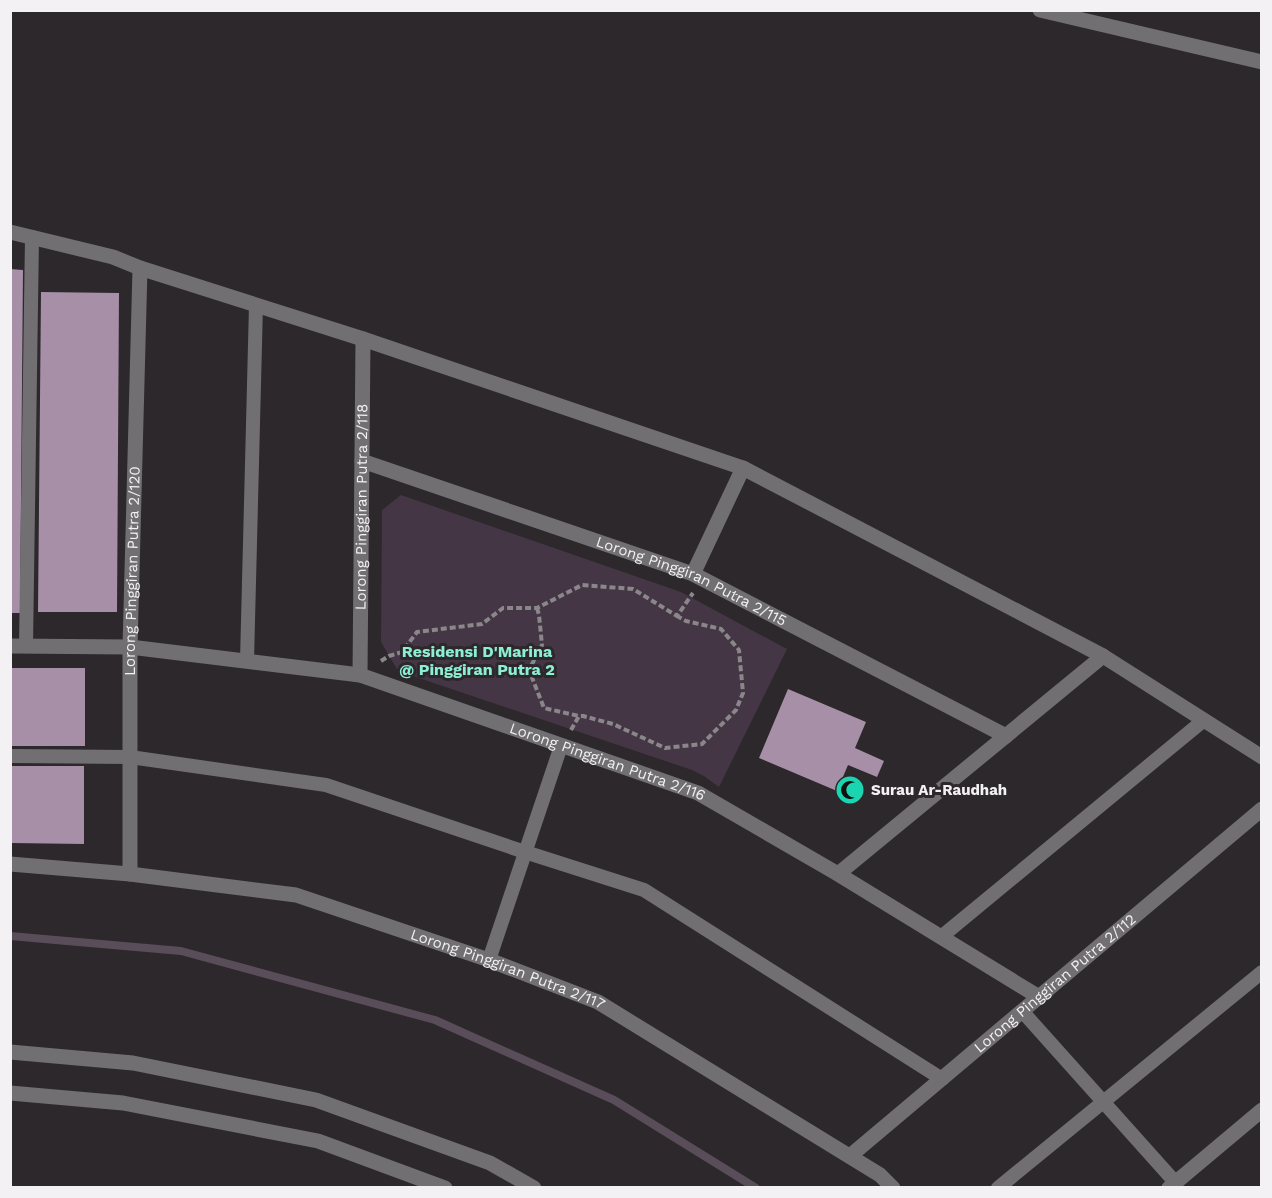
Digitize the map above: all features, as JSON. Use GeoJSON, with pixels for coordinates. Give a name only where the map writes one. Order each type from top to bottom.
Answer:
{"type":"FeatureCollection","features":[{"type":"Feature","properties":{"kind":"street"},"geometry":{"type":"LineString","coordinates":[[1040,10],[1262,62]]}},
{"type":"Feature","properties":{"kind":"street"},"geometry":{"type":"LineString","coordinates":[[10,232],[113,256],[140,268],[363,339],[744,468],[1103,656],[1262,757]]}},
{"type":"Feature","properties":{"kind":"street","name":"Lorong Pinggiran Putra 2/120"},"geometry":{"type":"LineString","coordinates":[[130,874],[129,647],[140,268]]}},
{"type":"Feature","properties":{"kind":"street","name":"Lorong Pinggiran Putra 2/118"},"geometry":{"type":"LineString","coordinates":[[360,675],[363,339]]}},
{"type":"Feature","properties":{"kind":"street","name":"Lorong Pinggiran Putra 2/115"},"geometry":{"type":"LineString","coordinates":[[362,461],[697,577],[1006,736]]}},
{"type":"Feature","properties":{"kind":"street"},"geometry":{"type":"LineString","coordinates":[[697,577],[744,468]]}},
{"type":"Feature","properties":{"kind":"street","name":"Lorong Pinggiran Putra 2/116"},"geometry":{"type":"LineString","coordinates":[[18,646],[129,647],[360,675],[698,793],[838,874],[1039,997]]}},
{"type":"Feature","properties":{"kind":"street"},"geometry":{"type":"LineString","coordinates":[[838,874],[1103,656]]}},
{"type":"Feature","properties":{"kind":"street","name":"Lorong Pinggiran Putra 2/112"},"geometry":{"type":"LineString","coordinates":[[850,1156],[1262,809]]}},
{"type":"Feature","properties":{"kind":"street","name":"Lorong Pinggiran Putra 2/117"},"geometry":{"type":"LineString","coordinates":[[10,864],[130,874],[296,895],[489,960],[598,1002],[850,1156],[880,1175],[892,1188]]}},
{"type":"Feature","properties":{"kind":"street"},"geometry":{"type":"LineString","coordinates":[[10,1052],[133,1063],[316,1100],[490,1163],[534,1188]]}},
{"type":"Feature","properties":{"kind":"street"},"geometry":{"type":"LineString","coordinates":[[10,1093],[123,1103],[318,1141],[445,1188]]}},
{"type":"Feature","properties":{"kind":"street"},"geometry":{"type":"LineString","coordinates":[[1172,1185],[1262,1110]]}},
{"type":"Feature","properties":{"kind":"lane"},"geometry":{"type":"LineString","coordinates":[[18,646],[32,237]]}},
{"type":"Feature","properties":{"kind":"lane"},"geometry":{"type":"LineString","coordinates":[[247,661],[256,305]]}},
{"type":"Feature","properties":{"kind":"lane"},"geometry":{"type":"LineString","coordinates":[[941,937],[1204,720]]}},
{"type":"Feature","properties":{"kind":"lane"},"geometry":{"type":"LineString","coordinates":[[489,960],[561,746]]}},
{"type":"Feature","properties":{"kind":"lane"},"geometry":{"type":"LineString","coordinates":[[10,756],[130,757],[326,784],[644,890],[942,1079]]}},
{"type":"Feature","properties":{"kind":"lane"},"geometry":{"type":"LineString","coordinates":[[998,1188],[1262,972]]}},
{"type":"Feature","properties":{"kind":"lane"},"geometry":{"type":"LineString","coordinates":[[1022,1011],[1103,1102],[1172,1185]]}},
{"type":"Feature","properties":{"kind":"path"},"geometry":{"type":"LineString","coordinates":[[676,616],[697,577]]}},
{"type":"Feature","properties":{"kind":"path"},"geometry":{"type":"LineString","coordinates":[[360,675],[389,656],[402,652],[417,632],[482,624],[503,608],[537,608],[582,585],[633,589],[686,621],[720,629],[739,651],[743,693],[736,710],[702,744],[665,748],[613,724],[544,708],[529,670],[542,645],[540,615],[537,608]]}},
{"type":"Feature","properties":{"kind":"path"},"geometry":{"type":"LineString","coordinates":[[561,746],[579,716]]}},
{"type":"Feature","properties":{"kind":"shaded area"},"geometry":{"type":"Polygon","coordinates":[[[401,495],[681,592],[787,649],[719,787],[692,770],[398,671],[381,642],[382,510],[401,495]]]}},
{"type":"Feature","properties":{"kind":"building"},"geometry":{"type":"Polygon","coordinates":[[[10,269],[23,270],[20,613],[10,613],[10,269]]]}},
{"type":"Feature","properties":{"kind":"building"},"geometry":{"type":"Polygon","coordinates":[[[41,292],[119,293],[117,612],[38,612],[41,292]]]}},
{"type":"Feature","properties":{"kind":"building"},"geometry":{"type":"Polygon","coordinates":[[[10,668],[85,668],[85,746],[10,746],[10,668]]]}},
{"type":"Feature","properties":{"kind":"building"},"geometry":{"type":"Polygon","coordinates":[[[788,689],[866,722],[855,748],[884,761],[877,777],[848,765],[837,791],[759,758],[788,689]]]}},
{"type":"Feature","properties":{"kind":"building"},"geometry":{"type":"Polygon","coordinates":[[[10,766],[84,766],[84,844],[10,843],[10,766]]]}},
{"type":"Feature","properties":{"kind":"waterway"},"geometry":{"type":"LineString","coordinates":[[10,936],[181,951],[435,1020],[614,1100],[756,1188]]}},
{"type":"Feature","properties":{"kind":"place","name":"Surau Ar-Raudhah"},"geometry":{"type":"Point","coordinates":[850,790]}},
{"type":"Feature","properties":{"kind":"district","name":"Residensi D'Marina @ Pinggiran Putra 2"},"geometry":{"type":"Point","coordinates":[477,660]}}]}
